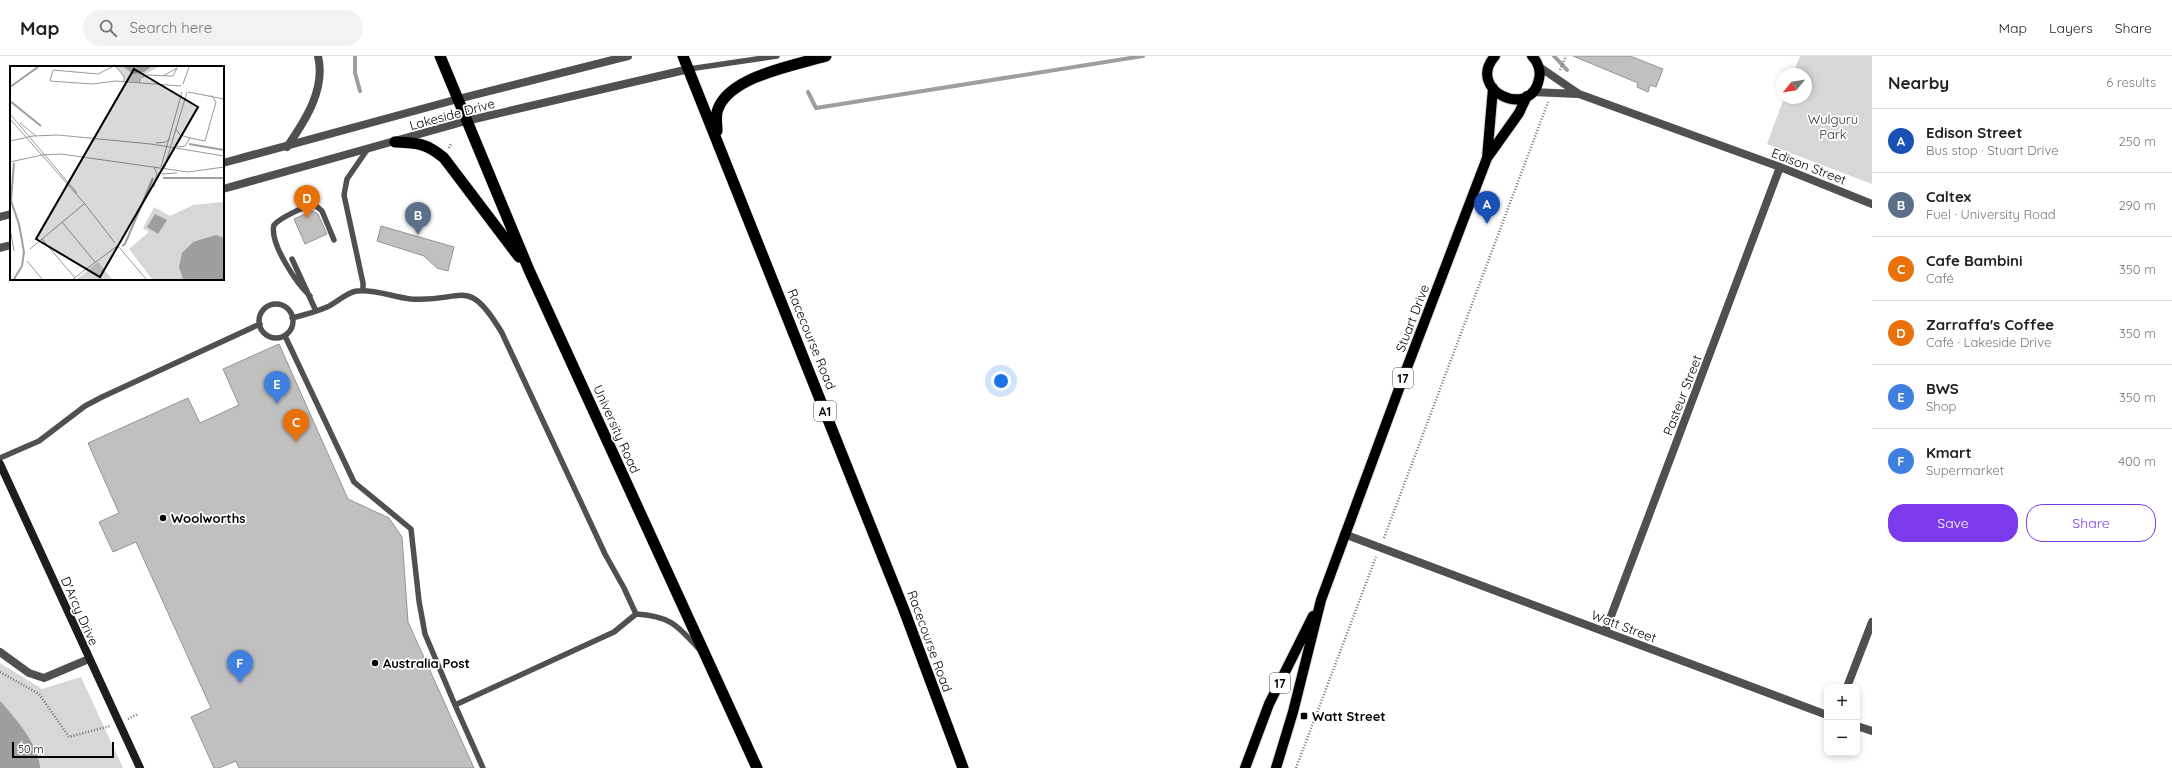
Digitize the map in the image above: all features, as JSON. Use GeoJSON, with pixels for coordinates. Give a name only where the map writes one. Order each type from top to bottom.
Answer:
{"type":"FeatureCollection","features":[{"type":"Feature","properties":{"kind":"highway"},"geometry":{"type":"LineString","coordinates":[[440,56],[458,99]]}},
{"type":"Feature","properties":{"kind":"highway","name":"Racecourse Road"},"geometry":{"type":"LineString","coordinates":[[683,56],[718,140],[904,610],[963,768]]}},
{"type":"Feature","properties":{"kind":"highway"},"geometry":{"type":"LineString","coordinates":[[718,140],[718,109],[734,90],[762,74],[826,56]]}},
{"type":"Feature","properties":{"kind":"highway","name":"University Road"},"geometry":{"type":"LineString","coordinates":[[458,99],[529,270],[757,768]]}},
{"type":"Feature","properties":{"kind":"highway"},"geometry":{"type":"LineString","coordinates":[[394,142],[419,143],[432,148],[444,158],[529,270]]}},
{"type":"Feature","properties":{"kind":"main road","name":"17"},"geometry":{"type":"LineString","coordinates":[[1493,88],[1488,74],[1489,66],[1495,56]]}},
{"type":"Feature","properties":{"kind":"main road","name":"Stuart Drive"},"geometry":{"type":"LineString","coordinates":[[1276,768],[1293,712],[1321,600],[1344,534],[1488,158],[1519,113],[1539,80],[1535,59]]}},
{"type":"Feature","properties":{"kind":"main road"},"geometry":{"type":"LineString","coordinates":[[1493,88],[1505,98],[1520,99],[1530,94]]}},
{"type":"Feature","properties":{"kind":"main road","name":"Stuart Drive"},"geometry":{"type":"LineString","coordinates":[[1488,158],[1493,88]]}},
{"type":"Feature","properties":{"kind":"main road","name":"D'Arcy Drive"},"geometry":{"type":"LineString","coordinates":[[0,464],[140,768]]}},
{"type":"Feature","properties":{"kind":"main road","name":"Stuart Drive"},"geometry":{"type":"LineString","coordinates":[[1245,768],[1270,704],[1321,600]]}},
{"type":"Feature","properties":{"kind":"street"},"geometry":{"type":"LineString","coordinates":[[287,146],[306,119],[320,80],[321,68],[318,56]]}},
{"type":"Feature","properties":{"kind":"street","name":"Lakeside Drive"},"geometry":{"type":"LineString","coordinates":[[224,163],[458,99],[628,56]]}},
{"type":"Feature","properties":{"kind":"street","name":"Edison Street"},"geometry":{"type":"LineString","coordinates":[[1535,59],[1579,94],[1780,167],[1872,204]]}},
{"type":"Feature","properties":{"kind":"street","name":"Lakeside Drive"},"geometry":{"type":"LineString","coordinates":[[224,189],[367,150],[466,121],[689,69]]}},
{"type":"Feature","properties":{"kind":"street","name":"Edison Street"},"geometry":{"type":"LineString","coordinates":[[1530,94],[1579,94]]}},
{"type":"Feature","properties":{"kind":"street","name":"Pasteur Street"},"geometry":{"type":"LineString","coordinates":[[1605,632],[1780,167]]}},
{"type":"Feature","properties":{"kind":"street"},"geometry":{"type":"LineString","coordinates":[[0,216],[10,214]]}},
{"type":"Feature","properties":{"kind":"street"},"geometry":{"type":"LineString","coordinates":[[0,248],[10,245]]}},
{"type":"Feature","properties":{"kind":"street","name":"Watt Street"},"geometry":{"type":"LineString","coordinates":[[1344,534],[1824,714]]}},
{"type":"Feature","properties":{"kind":"street"},"geometry":{"type":"LineString","coordinates":[[1848,684],[1872,622]]}},
{"type":"Feature","properties":{"kind":"street"},"geometry":{"type":"LineString","coordinates":[[0,652],[29,673],[44,678],[89,659]]}},
{"type":"Feature","properties":{"kind":"street"},"geometry":{"type":"LineString","coordinates":[[1860,727],[1872,731]]}},
{"type":"Feature","properties":{"kind":"lane"},"geometry":{"type":"LineString","coordinates":[[689,69],[777,56]]}},
{"type":"Feature","properties":{"kind":"lane"},"geometry":{"type":"LineString","coordinates":[[363,291],[363,283],[344,195],[347,179],[367,150]]}},
{"type":"Feature","properties":{"kind":"lane"},"geometry":{"type":"LineString","coordinates":[[310,296],[298,284],[275,239],[274,225],[281,219],[309,206],[315,205],[322,211],[334,240]]}},
{"type":"Feature","properties":{"kind":"lane"},"geometry":{"type":"LineString","coordinates":[[292,259],[316,311]]}},
{"type":"Feature","properties":{"kind":"lane"},"geometry":{"type":"LineString","coordinates":[[292,318],[316,311],[355,291],[411,299],[437,298],[463,294],[476,299],[490,312],[502,333],[605,554],[624,588],[636,614]]}},
{"type":"Feature","properties":{"kind":"lane"},"geometry":{"type":"LineString","coordinates":[[281,305],[286,308],[292,318],[292,328],[285,336],[274,338],[269,337],[261,329],[260,324],[261,313],[270,306],[281,305]]}},
{"type":"Feature","properties":{"kind":"lane"},"geometry":{"type":"LineString","coordinates":[[0,458],[40,441],[85,406],[96,400],[260,324]]}},
{"type":"Feature","properties":{"kind":"lane"},"geometry":{"type":"LineString","coordinates":[[285,336],[354,482],[411,529],[419,601],[425,634],[454,705],[483,768]]}},
{"type":"Feature","properties":{"kind":"lane"},"geometry":{"type":"LineString","coordinates":[[454,705],[614,632],[636,614],[654,615],[669,619],[680,628],[704,655]]}},
{"type":"Feature","properties":{"kind":"path"},"geometry":{"type":"LineString","coordinates":[[1563,64],[1566,56]]}},
{"type":"Feature","properties":{"kind":"path"},"geometry":{"type":"LineString","coordinates":[[1384,537],[1548,100]]}},
{"type":"Feature","properties":{"kind":"path"},"geometry":{"type":"LineString","coordinates":[[1296,768],[1376,559]]}},
{"type":"Feature","properties":{"kind":"path"},"geometry":{"type":"LineString","coordinates":[[0,672],[39,694],[69,737],[120,723],[138,714]]}},
{"type":"Feature","properties":{"kind":"green space","name":"Wulguru Park"},"geometry":{"type":"Polygon","coordinates":[[[1800,56],[1872,56],[1872,184],[1767,144],[1782,104],[1812,104],[1812,68],[1795,68],[1800,56]]]}},
{"type":"Feature","properties":{"kind":"green space"},"geometry":{"type":"Polygon","coordinates":[[[0,663],[42,689],[81,677],[123,768],[0,768],[0,663]]]}},
{"type":"Feature","properties":{"kind":"shaded area"},"geometry":{"type":"Polygon","coordinates":[[[0,701],[19,723],[31,741],[39,759],[40,768],[0,768],[0,701]]]}},
{"type":"Feature","properties":{"kind":"building"},"geometry":{"type":"Polygon","coordinates":[[[1573,56],[1630,56],[1663,69],[1656,87],[1650,85],[1648,92],[1637,87],[1638,83],[1573,56]]]}},
{"type":"Feature","properties":{"kind":"building"},"geometry":{"type":"Polygon","coordinates":[[[312,211],[318,214],[327,234],[305,244],[294,219],[312,211]]]}},
{"type":"Feature","properties":{"kind":"building"},"geometry":{"type":"Polygon","coordinates":[[[381,226],[454,247],[448,271],[437,268],[424,256],[377,241],[381,226]]]}},
{"type":"Feature","properties":{"kind":"building"},"geometry":{"type":"Polygon","coordinates":[[[279,344],[348,499],[389,518],[402,537],[408,622],[474,768],[239,768],[236,761],[219,768],[214,768],[191,717],[211,708],[136,542],[113,552],[99,522],[119,513],[88,443],[188,398],[200,423],[239,405],[223,369],[279,344]]]}},
{"type":"Feature","properties":{"kind":"waterway"},"geometry":{"type":"LineString","coordinates":[[355,56],[355,73],[360,91]]}},
{"type":"Feature","properties":{"kind":"waterway"},"geometry":{"type":"LineString","coordinates":[[808,92],[816,108],[1143,56]]}},
{"type":"Feature","properties":{"kind":"waterway"},"geometry":{"type":"LineString","coordinates":[[1554,56],[1567,70]]}},
{"type":"Feature","properties":{"kind":"place","name":"Zarraffa's Coffee"},"geometry":{"type":"Point","coordinates":[307,218]}},
{"type":"Feature","properties":{"kind":"place","name":"Edison Street"},"geometry":{"type":"Point","coordinates":[1487,224]}},
{"type":"Feature","properties":{"kind":"place","name":"Caltex"},"geometry":{"type":"Point","coordinates":[418,235]}},
{"type":"Feature","properties":{"kind":"place","name":"BWS"},"geometry":{"type":"Point","coordinates":[277,404]}},
{"type":"Feature","properties":{"kind":"place","name":"Cafe Bambini"},"geometry":{"type":"Point","coordinates":[296,442]}},
{"type":"Feature","properties":{"kind":"place","name":"Woolworths"},"geometry":{"type":"Point","coordinates":[163,518]}},
{"type":"Feature","properties":{"kind":"place","name":"Australia Post"},"geometry":{"type":"Point","coordinates":[375,663]}},
{"type":"Feature","properties":{"kind":"place","name":"Kmart"},"geometry":{"type":"Point","coordinates":[240,683]}},
{"type":"Feature","properties":{"kind":"place","name":"Watt Street"},"geometry":{"type":"Point","coordinates":[1304,716]}}]}
